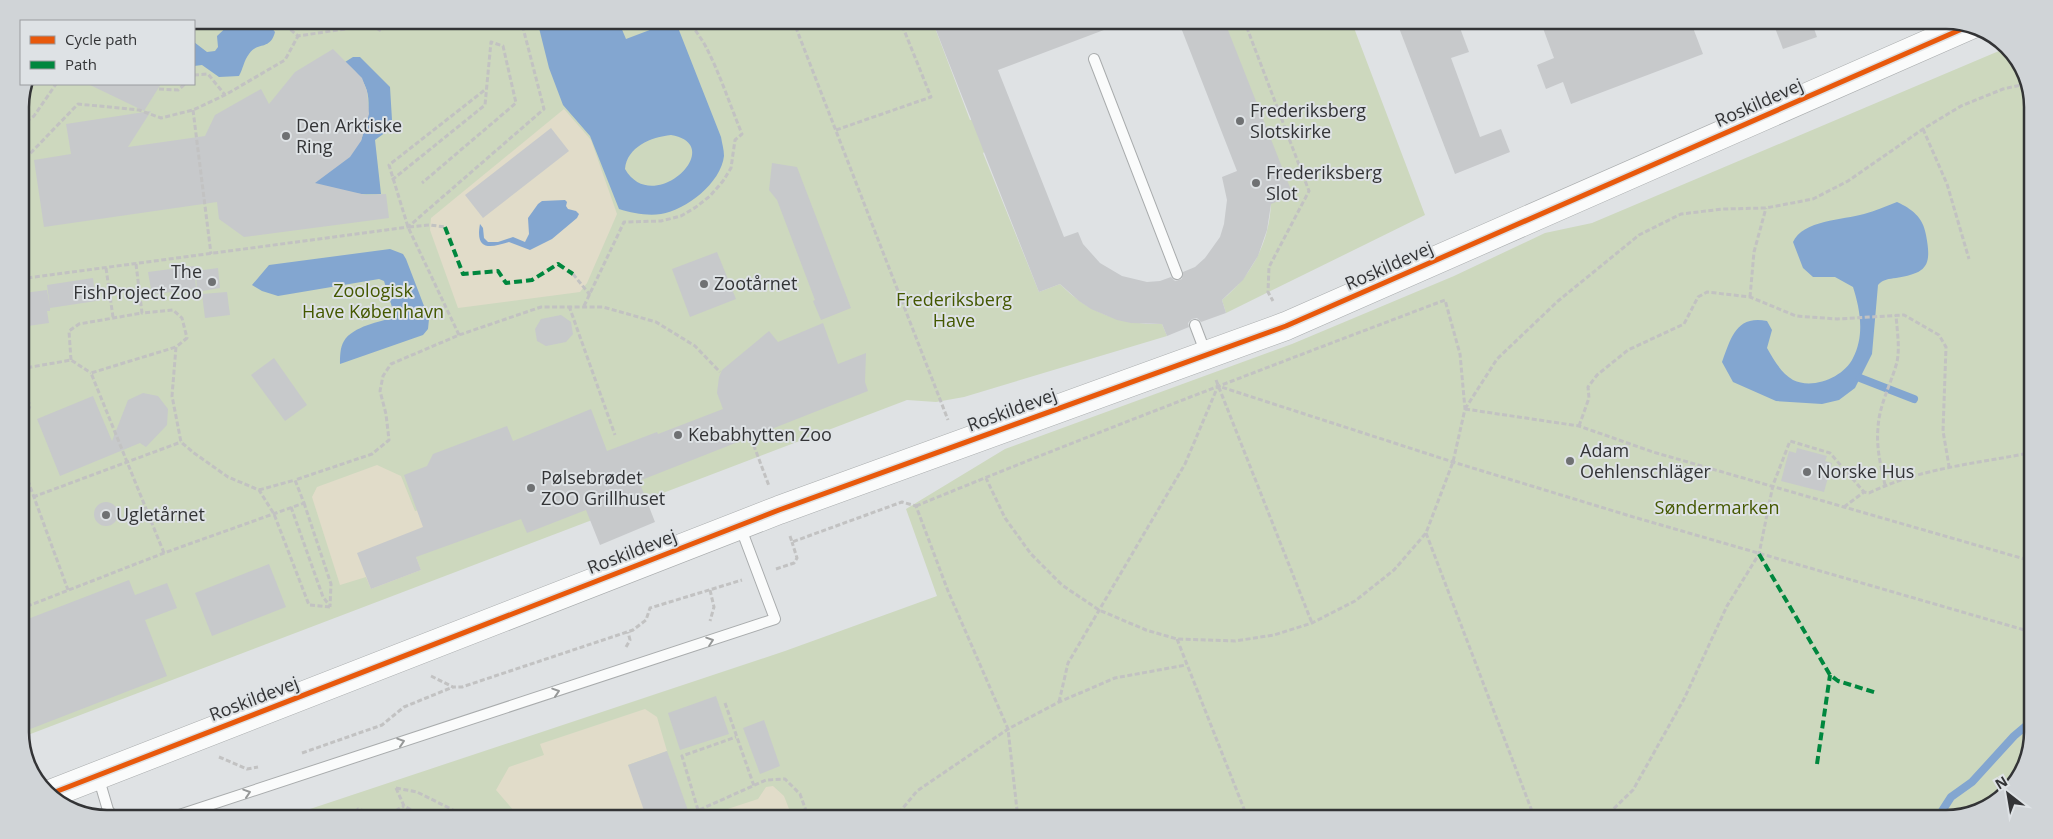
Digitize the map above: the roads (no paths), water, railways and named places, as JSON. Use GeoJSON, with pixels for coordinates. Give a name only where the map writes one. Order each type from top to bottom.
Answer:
{"type":"FeatureCollection","features":[{"type":"Feature","properties":{"kind":"street","name":"Roskildevej"},"geometry":{"type":"LineString","coordinates":[[56,791],[779,510],[1286,326],[1960,30]]}},
{"type":"Feature","properties":{"kind":"lane"},"geometry":{"type":"LineString","coordinates":[[1094,59],[1177,274]]}},
{"type":"Feature","properties":{"kind":"lane"},"geometry":{"type":"LineString","coordinates":[[1195,325],[1206,356]]}},
{"type":"Feature","properties":{"kind":"lane"},"geometry":{"type":"LineString","coordinates":[[195,810],[702,644],[775,618],[740,525]]}},
{"type":"Feature","properties":{"kind":"lane"},"geometry":{"type":"LineString","coordinates":[[98,775],[108,810]]}},
{"type":"Feature","properties":{"kind":"water"},"geometry":{"type":"Polygon","coordinates":[[[224,29],[273,29],[275,32],[270,42],[252,50],[239,76],[219,77],[202,65],[195,66],[195,43],[207,52],[215,51],[218,47],[217,36],[224,29]]]}},
{"type":"Feature","properties":{"kind":"water"},"geometry":{"type":"Polygon","coordinates":[[[539,29],[622,29],[626,39],[652,29],[679,29],[721,137],[724,156],[721,166],[716,176],[701,194],[681,207],[661,214],[650,215],[619,209],[590,136],[563,105],[549,68],[539,29]],[[671,135],[663,136],[641,144],[635,149],[627,161],[625,169],[637,182],[652,186],[667,182],[680,174],[689,163],[692,151],[687,141],[671,135]]]}},
{"type":"Feature","properties":{"kind":"water"},"geometry":{"type":"Polygon","coordinates":[[[353,57],[360,57],[390,87],[392,120],[386,132],[375,140],[381,194],[351,193],[337,190],[265,168],[361,141],[369,108],[366,89],[362,80],[345,62],[353,57]]]}},
{"type":"Feature","properties":{"kind":"water"},"geometry":{"type":"Polygon","coordinates":[[[565,200],[568,209],[579,214],[577,218],[552,239],[530,250],[509,242],[490,246],[482,243],[480,239],[480,224],[483,228],[484,238],[488,242],[498,242],[513,237],[525,242],[529,234],[528,218],[538,204],[542,201],[565,200]]]}},
{"type":"Feature","properties":{"kind":"water"},"geometry":{"type":"Polygon","coordinates":[[[1897,202],[1916,214],[1922,223],[1928,246],[1927,261],[1925,266],[1915,274],[1886,280],[1878,285],[1872,354],[1855,388],[1839,400],[1822,404],[1776,401],[1733,382],[1722,362],[1725,353],[1736,330],[1748,322],[1757,320],[1767,321],[1772,330],[1767,348],[1781,370],[1793,380],[1801,383],[1810,383],[1827,380],[1843,371],[1849,365],[1857,349],[1860,331],[1858,304],[1853,287],[1835,277],[1813,277],[1803,268],[1793,242],[1805,229],[1814,225],[1864,214],[1897,202]]]}},
{"type":"Feature","properties":{"kind":"water"},"geometry":{"type":"Polygon","coordinates":[[[390,249],[403,254],[406,259],[429,319],[428,329],[423,335],[340,364],[340,352],[348,336],[367,325],[395,317],[384,281],[379,279],[278,296],[262,291],[252,285],[269,265],[390,249]]]}},
{"type":"Feature","properties":{"kind":"waterway"},"geometry":{"type":"LineString","coordinates":[[1860,378],[1914,399]]}},
{"type":"Feature","properties":{"kind":"waterway"},"geometry":{"type":"LineString","coordinates":[[1943,810],[1951,797],[1972,782],[2024,728]]}},
{"type":"Feature","properties":{"kind":"place","name":"Frederiksberg Slotskirke"},"geometry":{"type":"Point","coordinates":[1240,121]}},
{"type":"Feature","properties":{"kind":"place","name":"Den Arktiske Ring"},"geometry":{"type":"Point","coordinates":[286,136]}},
{"type":"Feature","properties":{"kind":"place","name":"Frederiksberg Slot"},"geometry":{"type":"Point","coordinates":[1256,183]}},
{"type":"Feature","properties":{"kind":"place","name":"The FishProject Zoo"},"geometry":{"type":"Point","coordinates":[212,282]}},
{"type":"Feature","properties":{"kind":"place","name":"Zootårnet"},"geometry":{"type":"Point","coordinates":[704,284]}},
{"type":"Feature","properties":{"kind":"place","name":"Kebabhytten Zoo"},"geometry":{"type":"Point","coordinates":[678,435]}},
{"type":"Feature","properties":{"kind":"place","name":"Adam Oehlenschläger"},"geometry":{"type":"Point","coordinates":[1570,461]}},
{"type":"Feature","properties":{"kind":"place","name":"Norske Hus"},"geometry":{"type":"Point","coordinates":[1807,472]}},
{"type":"Feature","properties":{"kind":"place","name":"Pølsebrødet ZOO Grillhuset"},"geometry":{"type":"Point","coordinates":[531,488]}},
{"type":"Feature","properties":{"kind":"place","name":"Ugletårnet"},"geometry":{"type":"Point","coordinates":[106,515]}},
{"type":"Feature","properties":{"kind":"park label","name":"Zoologisk Have København"},"geometry":{"type":"Point","coordinates":[373,301]}},
{"type":"Feature","properties":{"kind":"park label","name":"Frederiksberg Have"},"geometry":{"type":"Point","coordinates":[954,310]}},
{"type":"Feature","properties":{"kind":"park label","name":"Søndermarken"},"geometry":{"type":"Point","coordinates":[1717,508]}}]}
